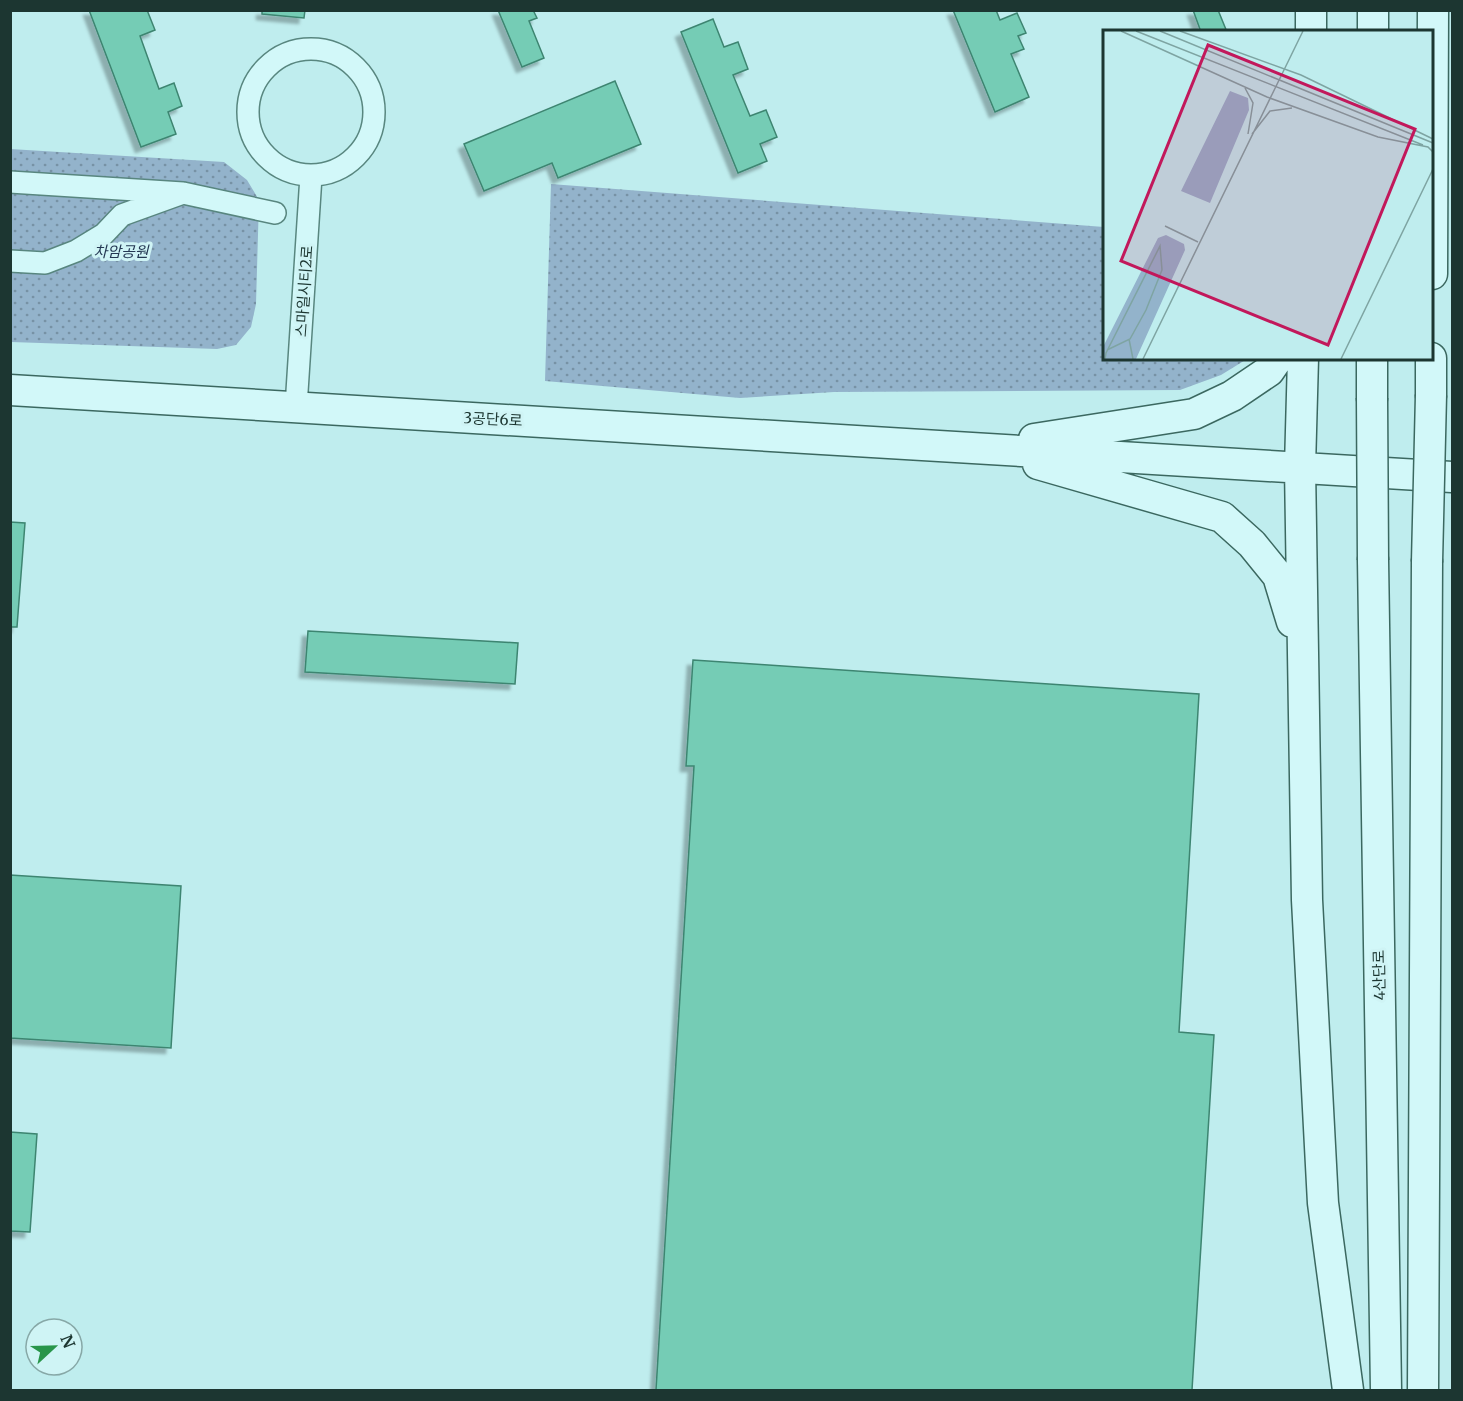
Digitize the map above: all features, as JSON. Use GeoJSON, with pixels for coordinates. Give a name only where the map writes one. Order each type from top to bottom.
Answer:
{"type":"FeatureCollection","features":[{"type":"Feature","properties":{"kind":"main road"},"geometry":{"type":"LineString","coordinates":[[1311,10],[1311,30]]}},
{"type":"Feature","properties":{"kind":"main road"},"geometry":{"type":"LineString","coordinates":[[1373,10],[1373,30]]}},
{"type":"Feature","properties":{"kind":"main road"},"geometry":{"type":"LineString","coordinates":[[1432,10],[1432,30]]}},
{"type":"Feature","properties":{"kind":"main road"},"geometry":{"type":"LineString","coordinates":[[976,448],[1194,414],[1232,396],[1269,370],[1276,360]]}},
{"type":"Feature","properties":{"kind":"main road"},"geometry":{"type":"LineString","coordinates":[[1303,360],[1300,467],[1307,900],[1323,1203],[1348,1390]]}},
{"type":"Feature","properties":{"kind":"main road","name":"4산단로"},"geometry":{"type":"LineString","coordinates":[[1372,360],[1386,1390]]}},
{"type":"Feature","properties":{"kind":"main road"},"geometry":{"type":"LineString","coordinates":[[1423,1390],[1427,562],[1431,360]]}},
{"type":"Feature","properties":{"kind":"main road","name":"3공단6로"},"geometry":{"type":"LineString","coordinates":[[10,390],[976,448]]}},
{"type":"Feature","properties":{"kind":"main road"},"geometry":{"type":"LineString","coordinates":[[976,448],[1452,477]]}},
{"type":"Feature","properties":{"kind":"main road"},"geometry":{"type":"LineString","coordinates":[[976,448],[1222,517],[1252,544],[1278,576],[1290,608],[1304,708]]}},
{"type":"Feature","properties":{"kind":"street"},"geometry":{"type":"LineString","coordinates":[[320,49],[339,56],[357,68],[369,86],[374,106],[373,127],[365,146],[351,162],[332,172],[311,176],[291,172],[273,163],[259,148],[250,129],[248,108],[253,88],[263,70],[279,57],[299,50],[320,49]]}},
{"type":"Feature","properties":{"kind":"street","name":"스마일시티2로"},"geometry":{"type":"LineString","coordinates":[[296,407],[311,176]]}},
{"type":"Feature","properties":{"kind":"street"},"geometry":{"type":"LineString","coordinates":[[10,182],[183,194],[275,213]]}},
{"type":"Feature","properties":{"kind":"street"},"geometry":{"type":"LineString","coordinates":[[10,261],[45,263],[76,251],[104,234],[122,215],[183,194]]}},
{"type":"Feature","properties":{"kind":"green space","name":"차암공원"},"geometry":{"type":"Polygon","coordinates":[[[10,149],[224,162],[247,180],[259,200],[256,304],[251,327],[236,345],[217,349],[11,342],[10,149]]]}},
{"type":"Feature","properties":{"kind":"green space"},"geometry":{"type":"Polygon","coordinates":[[[551,184],[1103,227],[1103,360],[1245,360],[1221,375],[1180,390],[834,392],[740,398],[545,381],[551,184]]]}},
{"type":"Feature","properties":{"kind":"building"},"geometry":{"type":"Polygon","coordinates":[[[89,10],[147,10],[155,30],[140,36],[159,89],[174,83],[182,106],[168,112],[176,134],[141,147],[89,10]]]}},
{"type":"Feature","properties":{"kind":"building"},"geometry":{"type":"Polygon","coordinates":[[[262,10],[305,10],[304,18],[262,14],[262,10]]]}},
{"type":"Feature","properties":{"kind":"building"},"geometry":{"type":"Polygon","coordinates":[[[498,10],[533,10],[537,18],[529,21],[544,58],[522,67],[498,10]]]}},
{"type":"Feature","properties":{"kind":"building"},"geometry":{"type":"Polygon","coordinates":[[[953,10],[996,10],[1000,20],[1017,13],[1026,33],[1018,36],[1024,49],[1011,54],[1029,97],[995,112],[953,10]]]}},
{"type":"Feature","properties":{"kind":"building"},"geometry":{"type":"Polygon","coordinates":[[[1193,10],[1218,10],[1226,30],[1200,30],[1193,10]]]}},
{"type":"Feature","properties":{"kind":"building"},"geometry":{"type":"Polygon","coordinates":[[[713,19],[724,47],[738,42],[748,69],[733,75],[750,116],[766,110],[777,137],[760,144],[767,161],[738,173],[681,32],[713,19]]]}},
{"type":"Feature","properties":{"kind":"building"},"geometry":{"type":"Polygon","coordinates":[[[615,81],[641,144],[558,178],[552,163],[484,191],[464,144],[615,81]]]}},
{"type":"Feature","properties":{"kind":"building"},"geometry":{"type":"Polygon","coordinates":[[[10,522],[25,523],[17,627],[10,627],[10,522]]]}},
{"type":"Feature","properties":{"kind":"building"},"geometry":{"type":"Polygon","coordinates":[[[308,631],[518,643],[515,684],[305,672],[308,631]]]}},
{"type":"Feature","properties":{"kind":"building"},"geometry":{"type":"Polygon","coordinates":[[[693,660],[1199,694],[1179,1032],[1214,1035],[1192,1390],[656,1390],[694,766],[686,766],[693,660]]]}},
{"type":"Feature","properties":{"kind":"building"},"geometry":{"type":"Polygon","coordinates":[[[10,875],[181,886],[171,1048],[10,1038],[10,875]]]}},
{"type":"Feature","properties":{"kind":"building"},"geometry":{"type":"Polygon","coordinates":[[[10,1132],[37,1134],[30,1232],[10,1231],[10,1132]]]}}]}
